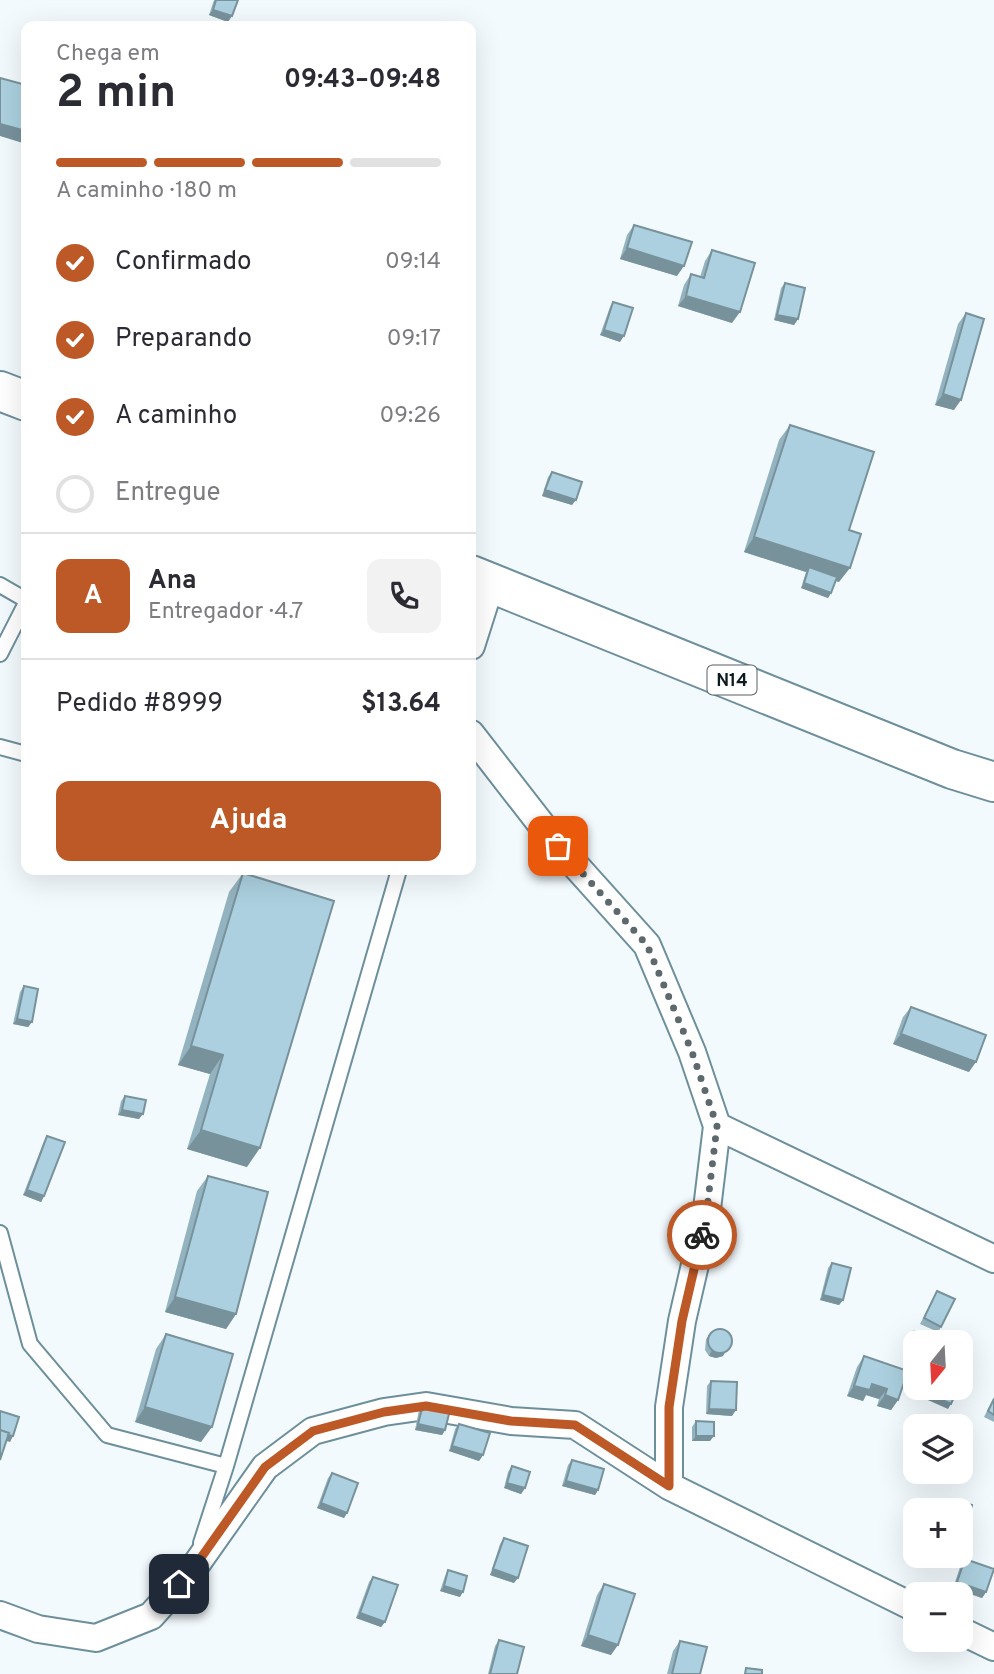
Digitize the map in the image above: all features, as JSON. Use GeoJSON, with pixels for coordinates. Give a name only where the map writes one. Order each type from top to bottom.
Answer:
{"type":"FeatureCollection","features":[{"type":"Feature","properties":{"kind":"main road"},"geometry":{"type":"LineString","coordinates":[[0,391],[21,399]]}},
{"type":"Feature","properties":{"kind":"main road","name":"N14"},"geometry":{"type":"LineString","coordinates":[[481,579],[952,769],[994,782]]}},
{"type":"Feature","properties":{"kind":"street"},"geometry":{"type":"LineString","coordinates":[[476,612],[481,579]]}},
{"type":"Feature","properties":{"kind":"street"},"geometry":{"type":"LineString","coordinates":[[476,740],[558,846],[647,945],[692,1052],[717,1126],[706,1217],[682,1321],[669,1407],[669,1486]]}},
{"type":"Feature","properties":{"kind":"street"},"geometry":{"type":"LineString","coordinates":[[717,1126],[994,1259]]}},
{"type":"Feature","properties":{"kind":"street"},"geometry":{"type":"LineString","coordinates":[[0,1615],[38,1629],[96,1638],[151,1616],[193,1569],[265,1467],[313,1431],[384,1412],[426,1406],[511,1421],[575,1425],[669,1486],[903,1602]]}},
{"type":"Feature","properties":{"kind":"street"},"geometry":{"type":"LineString","coordinates":[[973,1636],[994,1647]]}},
{"type":"Feature","properties":{"kind":"lane"},"geometry":{"type":"LineString","coordinates":[[0,585],[21,598]]}},
{"type":"Feature","properties":{"kind":"lane"},"geometry":{"type":"LineString","coordinates":[[0,654],[21,611]]}},
{"type":"Feature","properties":{"kind":"lane"},"geometry":{"type":"LineString","coordinates":[[0,747],[21,753]]}},
{"type":"Feature","properties":{"kind":"lane"},"geometry":{"type":"LineString","coordinates":[[193,1569],[226,1466],[398,875]]}},
{"type":"Feature","properties":{"kind":"lane"},"geometry":{"type":"LineString","coordinates":[[0,1233],[30,1344],[107,1436],[226,1466]]}},
{"type":"Feature","properties":{"kind":"building"},"geometry":{"type":"Polygon","coordinates":[[[216,0],[238,0],[232,16],[213,10],[216,0]]]}},
{"type":"Feature","properties":{"kind":"building"},"geometry":{"type":"Polygon","coordinates":[[[0,78],[21,84],[21,130],[0,124],[0,78]]]}},
{"type":"Feature","properties":{"kind":"building"},"geometry":{"type":"Polygon","coordinates":[[[634,225],[692,242],[684,266],[627,248],[634,225]]]}},
{"type":"Feature","properties":{"kind":"building"},"geometry":{"type":"Polygon","coordinates":[[[712,250],[755,263],[740,312],[686,296],[691,274],[704,278],[712,250]]]}},
{"type":"Feature","properties":{"kind":"building"},"geometry":{"type":"Polygon","coordinates":[[[785,283],[805,288],[798,319],[777,315],[785,283]]]}},
{"type":"Feature","properties":{"kind":"building"},"geometry":{"type":"Polygon","coordinates":[[[613,302],[633,308],[624,336],[604,330],[613,302]]]}},
{"type":"Feature","properties":{"kind":"building"},"geometry":{"type":"Polygon","coordinates":[[[966,313],[984,319],[961,400],[943,394],[966,313]]]}},
{"type":"Feature","properties":{"kind":"building"},"geometry":{"type":"Polygon","coordinates":[[[790,425],[874,452],[849,530],[861,534],[850,568],[754,537],[790,425]]]}},
{"type":"Feature","properties":{"kind":"building"},"geometry":{"type":"Polygon","coordinates":[[[552,472],[582,482],[576,500],[545,490],[552,472]]]}},
{"type":"Feature","properties":{"kind":"building"},"geometry":{"type":"Polygon","coordinates":[[[809,567],[837,577],[831,593],[804,583],[809,567]]]}},
{"type":"Feature","properties":{"kind":"building"},"geometry":{"type":"Polygon","coordinates":[[[242,875],[334,901],[260,1148],[201,1130],[223,1055],[191,1046],[242,875]]]}},
{"type":"Feature","properties":{"kind":"building"},"geometry":{"type":"Polygon","coordinates":[[[24,986],[38,989],[32,1022],[17,1019],[24,986]]]}},
{"type":"Feature","properties":{"kind":"building"},"geometry":{"type":"Polygon","coordinates":[[[911,1007],[986,1035],[976,1062],[901,1034],[911,1007]]]}},
{"type":"Feature","properties":{"kind":"building"},"geometry":{"type":"Polygon","coordinates":[[[125,1096],[146,1100],[143,1114],[122,1110],[125,1096]]]}},
{"type":"Feature","properties":{"kind":"building"},"geometry":{"type":"Polygon","coordinates":[[[47,1136],[65,1142],[44,1196],[27,1190],[47,1136]]]}},
{"type":"Feature","properties":{"kind":"building"},"geometry":{"type":"Polygon","coordinates":[[[208,1176],[268,1192],[236,1314],[175,1297],[208,1176]]]}},
{"type":"Feature","properties":{"kind":"building"},"geometry":{"type":"Polygon","coordinates":[[[832,1263],[851,1268],[843,1300],[823,1295],[832,1263]]]}},
{"type":"Feature","properties":{"kind":"building"},"geometry":{"type":"Polygon","coordinates":[[[937,1291],[955,1299],[941,1327],[924,1318],[937,1291]]]}},
{"type":"Feature","properties":{"kind":"building"},"geometry":{"type":"Polygon","coordinates":[[[720,1329],[728,1333],[732,1341],[728,1349],[720,1353],[712,1349],[708,1341],[712,1333],[720,1329]]]}},
{"type":"Feature","properties":{"kind":"building"},"geometry":{"type":"Polygon","coordinates":[[[166,1334],[233,1354],[212,1427],[145,1407],[166,1334]]]}},
{"type":"Feature","properties":{"kind":"building"},"geometry":{"type":"Polygon","coordinates":[[[864,1356],[903,1369],[903,1386],[898,1400],[885,1395],[887,1389],[872,1384],[870,1390],[854,1386],[864,1356]]]}},
{"type":"Feature","properties":{"kind":"building"},"geometry":{"type":"Polygon","coordinates":[[[711,1381],[737,1382],[736,1410],[709,1409],[711,1381]]]}},
{"type":"Feature","properties":{"kind":"building"},"geometry":{"type":"Polygon","coordinates":[[[994,1399],[994,1415],[988,1411],[994,1399]]]}},
{"type":"Feature","properties":{"kind":"building"},"geometry":{"type":"Polygon","coordinates":[[[423,1405],[450,1410],[445,1430],[418,1424],[423,1405]]]}},
{"type":"Feature","properties":{"kind":"building"},"geometry":{"type":"Polygon","coordinates":[[[0,1411],[19,1417],[13,1436],[0,1430],[0,1411]]]}},
{"type":"Feature","properties":{"kind":"building"},"geometry":{"type":"Polygon","coordinates":[[[696,1421],[714,1422],[714,1436],[696,1436],[696,1421]]]}},
{"type":"Feature","properties":{"kind":"building"},"geometry":{"type":"Polygon","coordinates":[[[459,1424],[490,1433],[483,1455],[452,1446],[459,1424]]]}},
{"type":"Feature","properties":{"kind":"building"},"geometry":{"type":"Polygon","coordinates":[[[0,1430],[9,1433],[0,1460],[0,1430]]]}},
{"type":"Feature","properties":{"kind":"building"},"geometry":{"type":"Polygon","coordinates":[[[572,1460],[604,1469],[598,1490],[566,1481],[572,1460]]]}},
{"type":"Feature","properties":{"kind":"building"},"geometry":{"type":"Polygon","coordinates":[[[512,1466],[530,1472],[525,1488],[507,1483],[512,1466]]]}},
{"type":"Feature","properties":{"kind":"building"},"geometry":{"type":"Polygon","coordinates":[[[332,1473],[358,1483],[347,1513],[321,1503],[332,1473]]]}},
{"type":"Feature","properties":{"kind":"building"},"geometry":{"type":"Polygon","coordinates":[[[504,1538],[528,1546],[518,1578],[493,1569],[504,1538]]]}},
{"type":"Feature","properties":{"kind":"building"},"geometry":{"type":"Polygon","coordinates":[[[973,1562],[994,1569],[986,1592],[973,1588],[973,1582],[957,1582],[962,1568],[973,1568],[973,1562]]]}},
{"type":"Feature","properties":{"kind":"building"},"geometry":{"type":"Polygon","coordinates":[[[448,1570],[467,1576],[463,1592],[444,1586],[448,1570]]]}},
{"type":"Feature","properties":{"kind":"building"},"geometry":{"type":"Polygon","coordinates":[[[373,1577],[398,1585],[385,1622],[360,1613],[373,1577]]]}},
{"type":"Feature","properties":{"kind":"building"},"geometry":{"type":"Polygon","coordinates":[[[604,1584],[635,1594],[618,1645],[588,1635],[604,1584]]]}},
{"type":"Feature","properties":{"kind":"building"},"geometry":{"type":"Polygon","coordinates":[[[499,1640],[524,1647],[517,1674],[490,1674],[499,1640]]]}},
{"type":"Feature","properties":{"kind":"building"},"geometry":{"type":"Polygon","coordinates":[[[680,1641],[707,1647],[700,1674],[672,1674],[680,1641]]]}},
{"type":"Feature","properties":{"kind":"building"},"geometry":{"type":"Polygon","coordinates":[[[746,1668],[762,1670],[762,1674],[745,1674],[746,1668]]]}},
{"type":"Feature","properties":{"kind":"way so far"},"geometry":{"type":"LineString","coordinates":[[558,846],[647,945],[692,1052],[717,1126],[702,1235]]}},
{"type":"Feature","properties":{"kind":"route"},"geometry":{"type":"LineString","coordinates":[[179,1584],[193,1569],[265,1467],[313,1431],[384,1412],[426,1406],[511,1421],[575,1425],[669,1486],[669,1407],[682,1321],[702,1235]]}}]}
